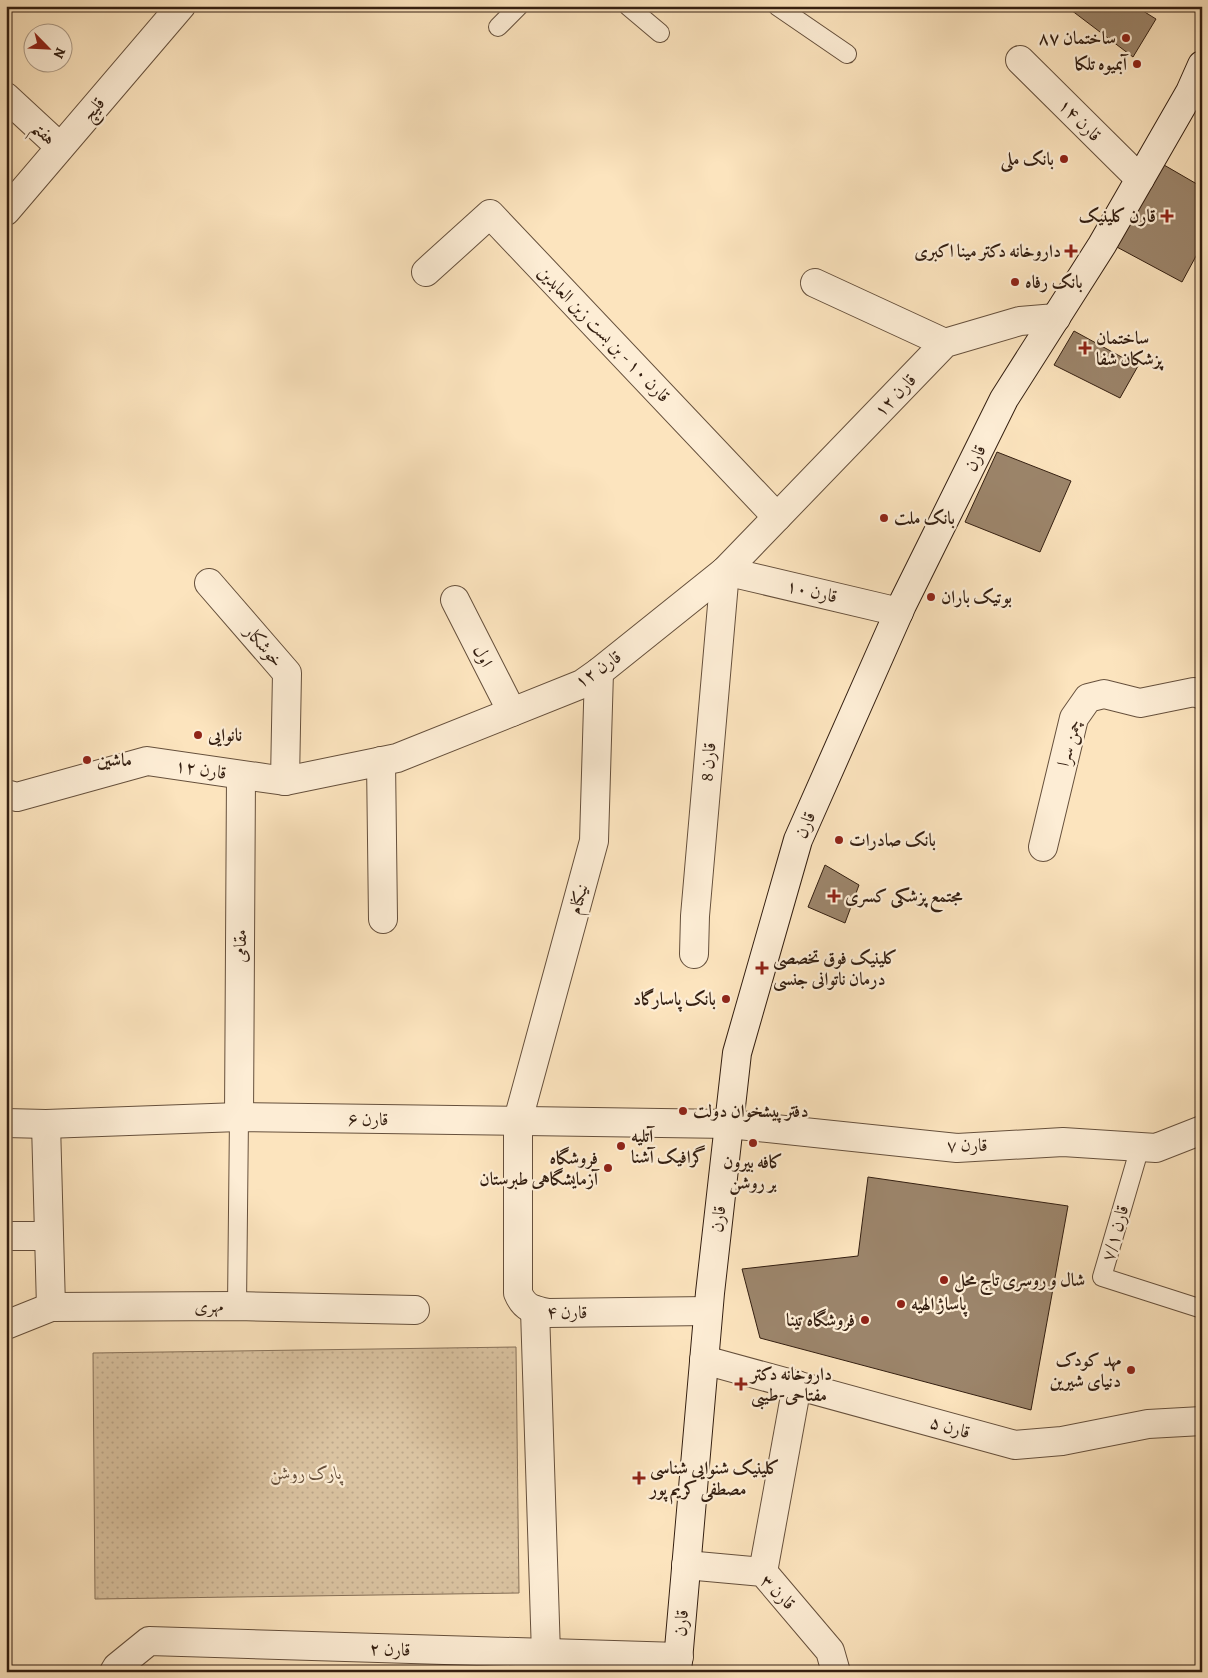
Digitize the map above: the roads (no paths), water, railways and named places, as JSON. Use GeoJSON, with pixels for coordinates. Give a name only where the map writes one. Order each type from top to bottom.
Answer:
{"type":"FeatureCollection","features":[{"type":"Feature","properties":{"kind":"street","name":"قلیچ"},"geometry":{"type":"LineString","coordinates":[[6,211],[181,6]]}},
{"type":"Feature","properties":{"kind":"street","name":"قارن ۱۴"},"geometry":{"type":"LineString","coordinates":[[1020,60],[1140,179]]}},
{"type":"Feature","properties":{"kind":"street","name":"قارن"},"geometry":{"type":"LineString","coordinates":[[678,1664],[708,1311],[738,1053],[798,840],[899,612],[1004,399],[1102,245],[1140,179],[1196,97],[1202,65]]}},
{"type":"Feature","properties":{"kind":"street","name":"هفتم"},"geometry":{"type":"LineString","coordinates":[[6,97],[60,147]]}},
{"type":"Feature","properties":{"kind":"street","name":"قارن ۱۰ - بن بست زین العابدین"},"geometry":{"type":"LineString","coordinates":[[426,272],[490,214],[777,517]]}},
{"type":"Feature","properties":{"kind":"street"},"geometry":{"type":"LineString","coordinates":[[815,283],[945,343]]}},
{"type":"Feature","properties":{"kind":"street","name":"قارن ۱۲"},"geometry":{"type":"LineString","coordinates":[[6,794],[17,798],[147,761],[240,776],[285,781],[397,758],[582,684],[725,571],[945,343],[1020,321],[1056,318]]}},
{"type":"Feature","properties":{"kind":"street","name":"قارن ١٠"},"geometry":{"type":"LineString","coordinates":[[725,571],[899,612]]}},
{"type":"Feature","properties":{"kind":"street","name":"قارن 8"},"geometry":{"type":"LineString","coordinates":[[694,954],[695,916],[725,571]]}},
{"type":"Feature","properties":{"kind":"street","name":"خوشکار"},"geometry":{"type":"LineString","coordinates":[[209,583],[288,673],[285,781]]}},
{"type":"Feature","properties":{"kind":"street","name":"اول"},"geometry":{"type":"LineString","coordinates":[[455,600],[512,712]]}},
{"type":"Feature","properties":{"kind":"street","name":"نیکنام"},"geometry":{"type":"LineString","coordinates":[[518,1120],[594,841],[599,672]]}},
{"type":"Feature","properties":{"kind":"street","name":"چمن سرا"},"geometry":{"type":"LineString","coordinates":[[1043,847],[1074,718],[1088,698],[1104,694],[1140,704],[1194,692],[1202,695]]}},
{"type":"Feature","properties":{"kind":"street"},"geometry":{"type":"LineString","coordinates":[[381,761],[383,919]]}},
{"type":"Feature","properties":{"kind":"street","name":"مقامی"},"geometry":{"type":"LineString","coordinates":[[238,1117],[240,776]]}},
{"type":"Feature","properties":{"kind":"street","name":"قارن ۶"},"geometry":{"type":"LineString","coordinates":[[6,1123],[46,1124],[238,1117],[729,1124]]}},
{"type":"Feature","properties":{"kind":"street","name":"قارن ۴"},"geometry":{"type":"LineString","coordinates":[[518,1120],[518,1293],[522,1302],[535,1310],[548,1313],[708,1311]]}},
{"type":"Feature","properties":{"kind":"street"},"geometry":{"type":"LineString","coordinates":[[46,1124],[51,1307]]}},
{"type":"Feature","properties":{"kind":"street","name":"قارن ٧"},"geometry":{"type":"LineString","coordinates":[[729,1124],[957,1148],[1062,1142],[1156,1148],[1202,1130]]}},
{"type":"Feature","properties":{"kind":"street"},"geometry":{"type":"LineString","coordinates":[[6,1236],[49,1236]]}},
{"type":"Feature","properties":{"kind":"street","name":"مهری"},"geometry":{"type":"LineString","coordinates":[[6,1325],[51,1307],[236,1306],[415,1310]]}},
{"type":"Feature","properties":{"kind":"street"},"geometry":{"type":"LineString","coordinates":[[535,1310],[546,1654]]}},
{"type":"Feature","properties":{"kind":"street","name":"قارن ۵"},"geometry":{"type":"LineString","coordinates":[[704,1360],[1015,1445],[1062,1441],[1148,1424],[1202,1421]]}},
{"type":"Feature","properties":{"kind":"street"},"geometry":{"type":"LineString","coordinates":[[763,1572],[797,1385]]}},
{"type":"Feature","properties":{"kind":"street","name":"قارن ٣"},"geometry":{"type":"LineString","coordinates":[[686,1565],[763,1572],[830,1652],[836,1672]]}},
{"type":"Feature","properties":{"kind":"street","name":"قارن ٢"},"geometry":{"type":"LineString","coordinates":[[114,1672],[117,1667],[149,1642],[546,1654],[678,1664]]}},
{"type":"Feature","properties":{"kind":"lane"},"geometry":{"type":"LineString","coordinates":[[498,27],[519,6]]}},
{"type":"Feature","properties":{"kind":"lane"},"geometry":{"type":"LineString","coordinates":[[628,6],[660,33]]}},
{"type":"Feature","properties":{"kind":"lane"},"geometry":{"type":"LineString","coordinates":[[777,6],[848,54]]}},
{"type":"Feature","properties":{"kind":"lane"},"geometry":{"type":"LineString","coordinates":[[236,1306],[238,1117]]}},
{"type":"Feature","properties":{"kind":"lane","name":"قارن ۷/۱"},"geometry":{"type":"LineString","coordinates":[[1140,1147],[1102,1277],[1202,1309]]}},
{"type":"Feature","properties":{"kind":"place","name":"ساختمان ٨٧"},"geometry":{"type":"Point","coordinates":[1126,38]}},
{"type":"Feature","properties":{"kind":"place","name":"آبمیوه تلکا"},"geometry":{"type":"Point","coordinates":[1137,64]}},
{"type":"Feature","properties":{"kind":"place","name":"بانک ملی"},"geometry":{"type":"Point","coordinates":[1064,159]}},
{"type":"Feature","properties":{"kind":"place","name":"قارن کلینیک"},"geometry":{"type":"Point","coordinates":[1167,216]}},
{"type":"Feature","properties":{"kind":"place","name":"داروخانه دکتر مینا اکبری"},"geometry":{"type":"Point","coordinates":[1071,251]}},
{"type":"Feature","properties":{"kind":"place","name":"بانک رفاه"},"geometry":{"type":"Point","coordinates":[1015,282]}},
{"type":"Feature","properties":{"kind":"place","name":"ساختمان پزشکان شفا"},"geometry":{"type":"Point","coordinates":[1085,348]}},
{"type":"Feature","properties":{"kind":"place","name":"بانک ملت"},"geometry":{"type":"Point","coordinates":[884,518]}},
{"type":"Feature","properties":{"kind":"place","name":"بوتیک باران"},"geometry":{"type":"Point","coordinates":[931,597]}},
{"type":"Feature","properties":{"kind":"place","name":"نانوایی"},"geometry":{"type":"Point","coordinates":[198,735]}},
{"type":"Feature","properties":{"kind":"place","name":"ماشین"},"geometry":{"type":"Point","coordinates":[87,760]}},
{"type":"Feature","properties":{"kind":"place","name":"بانک صادرات"},"geometry":{"type":"Point","coordinates":[839,840]}},
{"type":"Feature","properties":{"kind":"place","name":"مجتمع پزشکی کسری"},"geometry":{"type":"Point","coordinates":[834,896]}},
{"type":"Feature","properties":{"kind":"place","name":"کلینیک فوق تخصصی درمان ناتوانی جنسی"},"geometry":{"type":"Point","coordinates":[762,968]}},
{"type":"Feature","properties":{"kind":"place","name":"بانک پاسارگاد"},"geometry":{"type":"Point","coordinates":[726,999]}},
{"type":"Feature","properties":{"kind":"place","name":"دفتر پیشخوان دولت"},"geometry":{"type":"Point","coordinates":[683,1111]}},
{"type":"Feature","properties":{"kind":"place","name":"کافه بیرون بر روشن"},"geometry":{"type":"Point","coordinates":[753,1143]}},
{"type":"Feature","properties":{"kind":"place","name":"آتلیه گرافیک آشنا"},"geometry":{"type":"Point","coordinates":[621,1146]}},
{"type":"Feature","properties":{"kind":"place","name":"فروشگاه آزمایشگاهی طبرستان"},"geometry":{"type":"Point","coordinates":[608,1168]}},
{"type":"Feature","properties":{"kind":"place","name":"شال و روسری تاج محل"},"geometry":{"type":"Point","coordinates":[944,1280]}},
{"type":"Feature","properties":{"kind":"place","name":"پاساژ الهیه"},"geometry":{"type":"Point","coordinates":[901,1304]}},
{"type":"Feature","properties":{"kind":"place","name":"فروشگاه تینا"},"geometry":{"type":"Point","coordinates":[865,1320]}},
{"type":"Feature","properties":{"kind":"place","name":"مهد کودک دنیای شیرین"},"geometry":{"type":"Point","coordinates":[1131,1370]}},
{"type":"Feature","properties":{"kind":"place","name":"داروخانه دکتر مفتاحی-طیبی"},"geometry":{"type":"Point","coordinates":[741,1384]}},
{"type":"Feature","properties":{"kind":"place","name":"کلینیک شنوایی شناسی مصطفی کریم پور"},"geometry":{"type":"Point","coordinates":[639,1478]}},
{"type":"Feature","properties":{"kind":"park label","name":"پارک روشن"},"geometry":{"type":"Point","coordinates":[306,1473]}}]}
